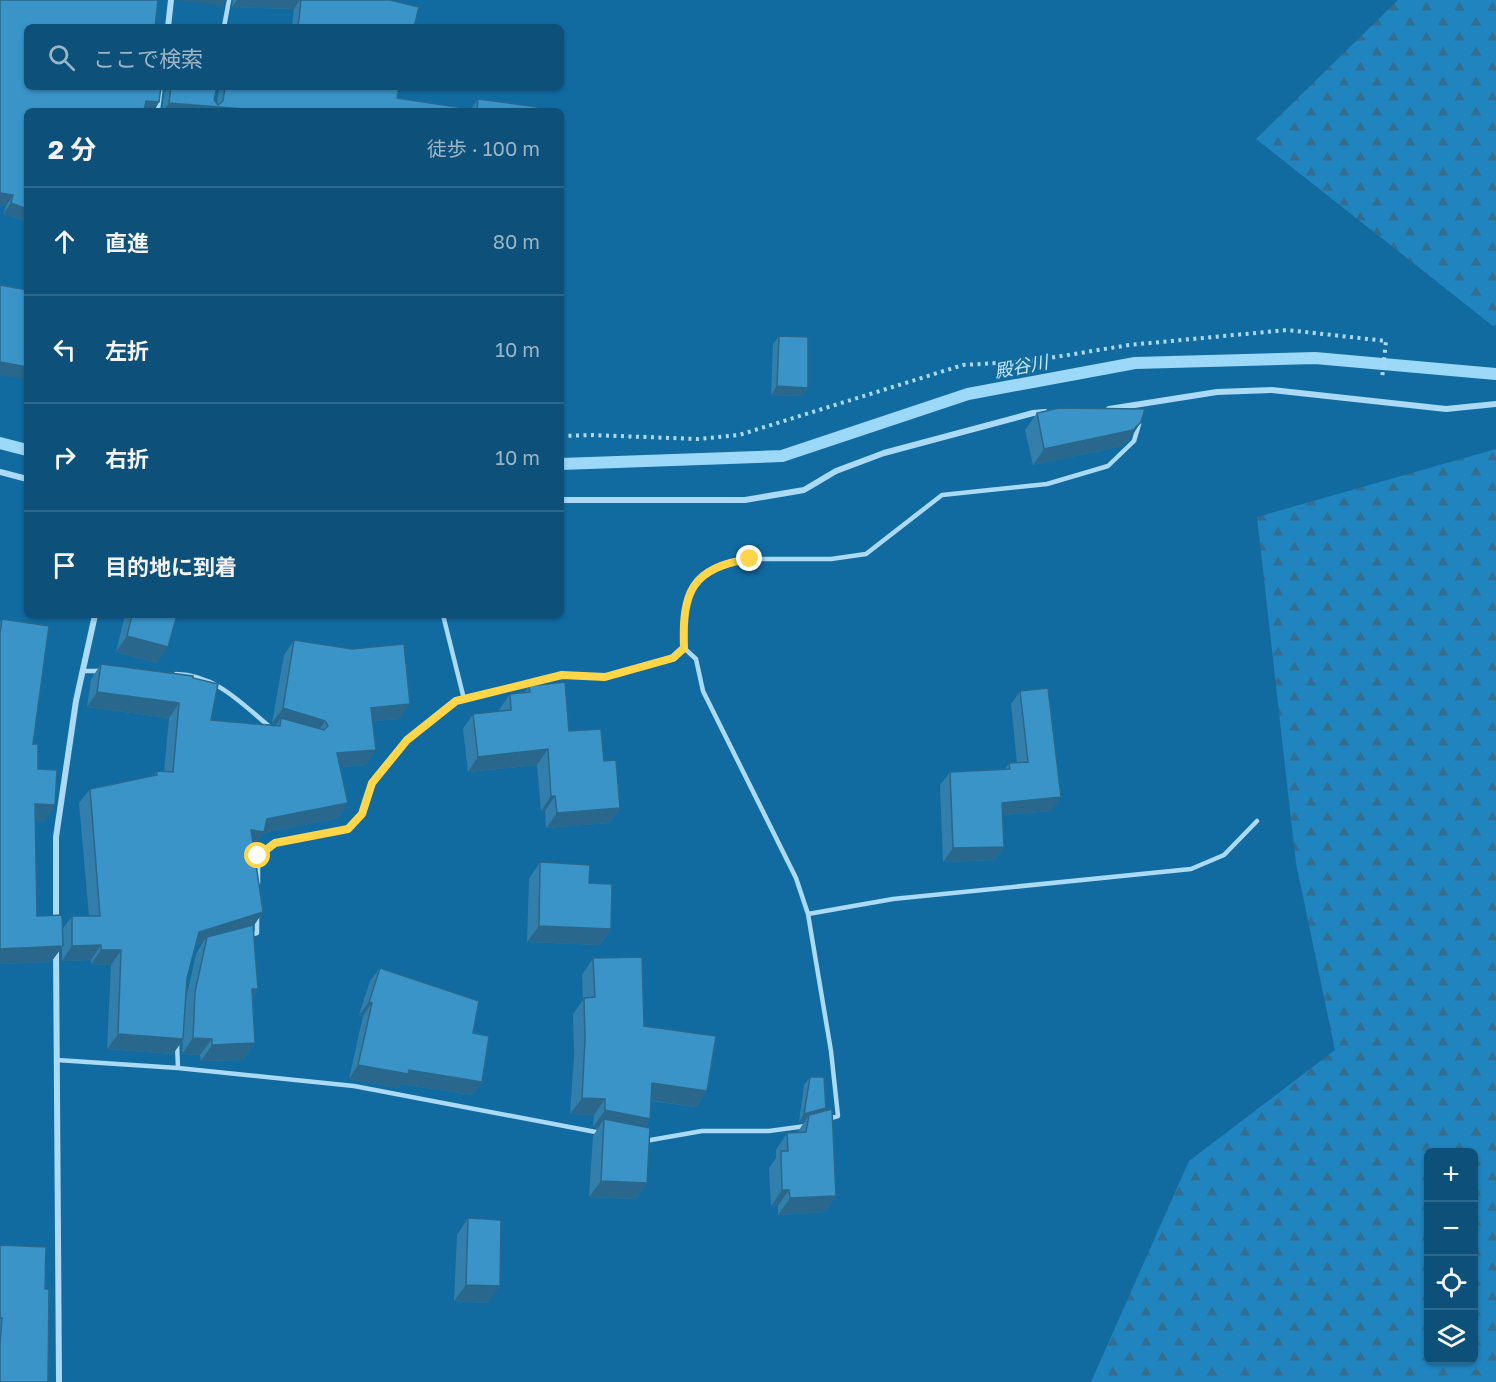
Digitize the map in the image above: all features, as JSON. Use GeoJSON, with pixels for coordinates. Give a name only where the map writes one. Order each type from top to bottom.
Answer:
{"type":"FeatureCollection","features":[{"type":"Feature","properties":{"kind":"street"},"geometry":{"type":"LineString","coordinates":[[168,24],[171,0]]}},
{"type":"Feature","properties":{"kind":"street"},"geometry":{"type":"LineString","coordinates":[[157,108],[160,90]]}},
{"type":"Feature","properties":{"kind":"street"},"geometry":{"type":"LineString","coordinates":[[1104,410],[1217,392],[1272,390],[1446,409],[1496,404]]}},
{"type":"Feature","properties":{"kind":"street"},"geometry":{"type":"LineString","coordinates":[[564,500],[745,500],[804,490],[836,471],[884,453],[1033,413],[1057,412]]}},
{"type":"Feature","properties":{"kind":"street"},"geometry":{"type":"LineString","coordinates":[[0,472],[24,478]]}},
{"type":"Feature","properties":{"kind":"street"},"geometry":{"type":"LineString","coordinates":[[56,931],[56,837],[83,670],[94,618]]}},
{"type":"Feature","properties":{"kind":"street"},"geometry":{"type":"LineString","coordinates":[[56,943],[59,1382]]}},
{"type":"Feature","properties":{"kind":"lane"},"geometry":{"type":"LineString","coordinates":[[224,24],[228,0]]}},
{"type":"Feature","properties":{"kind":"lane"},"geometry":{"type":"LineString","coordinates":[[827,1119],[838,1116],[831,1051],[807,914],[796,878],[704,691],[696,659],[684,648],[683,622],[690,591],[705,573],[725,562],[750,559],[831,559],[866,554],[942,495],[1047,484],[1108,466],[1134,441],[1144,404]]}},
{"type":"Feature","properties":{"kind":"lane"},"geometry":{"type":"LineString","coordinates":[[443,618],[464,699]]}},
{"type":"Feature","properties":{"kind":"lane"},"geometry":{"type":"LineString","coordinates":[[258,889],[258,856],[275,843],[348,829],[362,814],[372,783],[407,740],[456,701],[562,675],[605,677],[673,658],[684,648]]}},
{"type":"Feature","properties":{"kind":"lane"},"geometry":{"type":"LineString","coordinates":[[83,670],[105,671]]}},
{"type":"Feature","properties":{"kind":"lane"},"geometry":{"type":"LineString","coordinates":[[170,674],[192,674],[217,684],[274,730]]}},
{"type":"Feature","properties":{"kind":"lane"},"geometry":{"type":"LineString","coordinates":[[807,914],[893,899],[1191,869],[1224,855],[1257,821]]}},
{"type":"Feature","properties":{"kind":"lane"},"geometry":{"type":"LineString","coordinates":[[246,936],[257,933],[257,911]]}},
{"type":"Feature","properties":{"kind":"lane"},"geometry":{"type":"LineString","coordinates":[[177,1034],[178,1068]]}},
{"type":"Feature","properties":{"kind":"lane"},"geometry":{"type":"LineString","coordinates":[[57,1060],[178,1068],[354,1086],[604,1133]]}},
{"type":"Feature","properties":{"kind":"lane"},"geometry":{"type":"LineString","coordinates":[[638,1140],[650,1142],[702,1131],[769,1131],[815,1123]]}},
{"type":"Feature","properties":{"kind":"path"},"geometry":{"type":"LineString","coordinates":[[564,436],[698,439],[739,435],[963,365],[1031,361],[1129,345],[1287,330],[1386,341],[1379,403]]}},
{"type":"Feature","properties":{"kind":"green space"},"geometry":{"type":"Polygon","coordinates":[[[1398,0],[1496,0],[1496,325],[1493,326],[1256,139],[1398,0]]]}},
{"type":"Feature","properties":{"kind":"green space"},"geometry":{"type":"Polygon","coordinates":[[[1496,449],[1496,1382],[1091,1382],[1189,1161],[1335,1050],[1296,863],[1257,517],[1496,449]]]}},
{"type":"Feature","properties":{"kind":"building"},"geometry":{"type":"Polygon","coordinates":[[[0,0],[158,0],[155,24],[24,24],[24,90],[161,90],[159,102],[146,101],[145,108],[24,108],[24,208],[11,203],[13,195],[0,193],[0,0]]]}},
{"type":"Feature","properties":{"kind":"building"},"geometry":{"type":"Polygon","coordinates":[[[301,0],[390,0],[419,7],[415,24],[298,24],[301,0]]]}},
{"type":"Feature","properties":{"kind":"building"},"geometry":{"type":"Polygon","coordinates":[[[171,90],[216,90],[214,100],[218,105],[223,101],[225,90],[398,90],[397,98],[464,108],[231,108],[169,103],[171,90]]]}},
{"type":"Feature","properties":{"kind":"building"},"geometry":{"type":"Polygon","coordinates":[[[478,99],[537,108],[477,108],[478,99]]]}},
{"type":"Feature","properties":{"kind":"building"},"geometry":{"type":"Polygon","coordinates":[[[0,285],[24,289],[24,366],[0,362],[0,285]]]}},
{"type":"Feature","properties":{"kind":"building"},"geometry":{"type":"Polygon","coordinates":[[[779,336],[808,337],[808,388],[777,386],[779,336]]]}},
{"type":"Feature","properties":{"kind":"building"},"geometry":{"type":"Polygon","coordinates":[[[1059,408],[1145,409],[1141,422],[1133,430],[1044,449],[1037,413],[1059,408]]]}},
{"type":"Feature","properties":{"kind":"building"},"geometry":{"type":"Polygon","coordinates":[[[131,618],[176,618],[168,647],[127,636],[131,618]]]}},
{"type":"Feature","properties":{"kind":"building"},"geometry":{"type":"Polygon","coordinates":[[[2,619],[49,626],[33,744],[38,744],[38,769],[57,770],[55,805],[35,804],[37,916],[62,915],[63,946],[0,949],[0,633],[2,619]]]}},
{"type":"Feature","properties":{"kind":"building"},"geometry":{"type":"Polygon","coordinates":[[[294,640],[352,649],[404,644],[410,704],[371,708],[376,750],[337,753],[348,803],[267,819],[264,832],[251,830],[263,912],[199,932],[187,978],[183,1039],[118,1034],[121,950],[101,950],[101,945],[72,946],[72,916],[100,916],[90,789],[157,775],[157,771],[173,772],[179,703],[97,692],[101,664],[193,676],[193,678],[218,684],[211,720],[280,726],[281,718],[324,730],[328,726],[325,721],[283,708],[294,640]]]}},
{"type":"Feature","properties":{"kind":"building"},"geometry":{"type":"Polygon","coordinates":[[[565,682],[569,731],[601,729],[604,761],[616,760],[620,808],[557,813],[555,796],[551,796],[548,749],[478,757],[473,714],[511,710],[510,694],[530,692],[529,686],[565,682]]]}},
{"type":"Feature","properties":{"kind":"building"},"geometry":{"type":"Polygon","coordinates":[[[1048,688],[1061,797],[1002,803],[1004,847],[953,848],[950,772],[1010,769],[1009,763],[1028,762],[1020,691],[1048,688]]]}},
{"type":"Feature","properties":{"kind":"building"},"geometry":{"type":"Polygon","coordinates":[[[540,862],[590,865],[589,883],[612,884],[611,929],[539,926],[540,862]]]}},
{"type":"Feature","properties":{"kind":"building"},"geometry":{"type":"Polygon","coordinates":[[[253,925],[258,989],[252,989],[255,1043],[212,1045],[212,1039],[193,1038],[195,992],[207,937],[253,925]]]}},
{"type":"Feature","properties":{"kind":"building"},"geometry":{"type":"Polygon","coordinates":[[[642,957],[644,1026],[716,1036],[707,1091],[652,1083],[650,1119],[605,1110],[605,1099],[582,1098],[585,1039],[584,998],[595,997],[593,958],[642,957]]]}},
{"type":"Feature","properties":{"kind":"building"},"geometry":{"type":"Polygon","coordinates":[[[380,968],[479,1001],[473,1033],[489,1036],[482,1082],[409,1070],[408,1074],[358,1065],[372,1003],[369,1002],[380,968]]]}},
{"type":"Feature","properties":{"kind":"building"},"geometry":{"type":"Polygon","coordinates":[[[810,1077],[824,1077],[826,1108],[804,1114],[810,1077]]]}},
{"type":"Feature","properties":{"kind":"building"},"geometry":{"type":"Polygon","coordinates":[[[832,1109],[836,1196],[790,1198],[789,1190],[782,1190],[781,1151],[788,1151],[787,1133],[806,1132],[809,1115],[832,1109]]]}},
{"type":"Feature","properties":{"kind":"building"},"geometry":{"type":"Polygon","coordinates":[[[604,1119],[650,1128],[647,1183],[601,1181],[604,1119]]]}},
{"type":"Feature","properties":{"kind":"building"},"geometry":{"type":"Polygon","coordinates":[[[468,1218],[501,1220],[500,1286],[466,1285],[468,1218]]]}},
{"type":"Feature","properties":{"kind":"building"},"geometry":{"type":"Polygon","coordinates":[[[0,1245],[46,1247],[45,1289],[49,1289],[48,1382],[0,1382],[2,1318],[0,1318],[0,1245]]]}},
{"type":"Feature","properties":{"kind":"waterway","name":"殿谷川"},"geometry":{"type":"LineString","coordinates":[[564,464],[782,456],[968,394],[1135,363],[1315,358],[1496,374]]}},
{"type":"Feature","properties":{"kind":"waterway","name":"殿谷川"},"geometry":{"type":"LineString","coordinates":[[0,443],[24,449]]}},
{"type":"Feature","properties":{"kind":"route"},"geometry":{"type":"LineString","coordinates":[[258,856],[275,843],[348,829],[362,814],[372,783],[407,740],[456,701],[562,675],[605,677],[673,658],[684,648],[683,622],[690,591],[705,573],[725,562],[750,559]]}}]}
